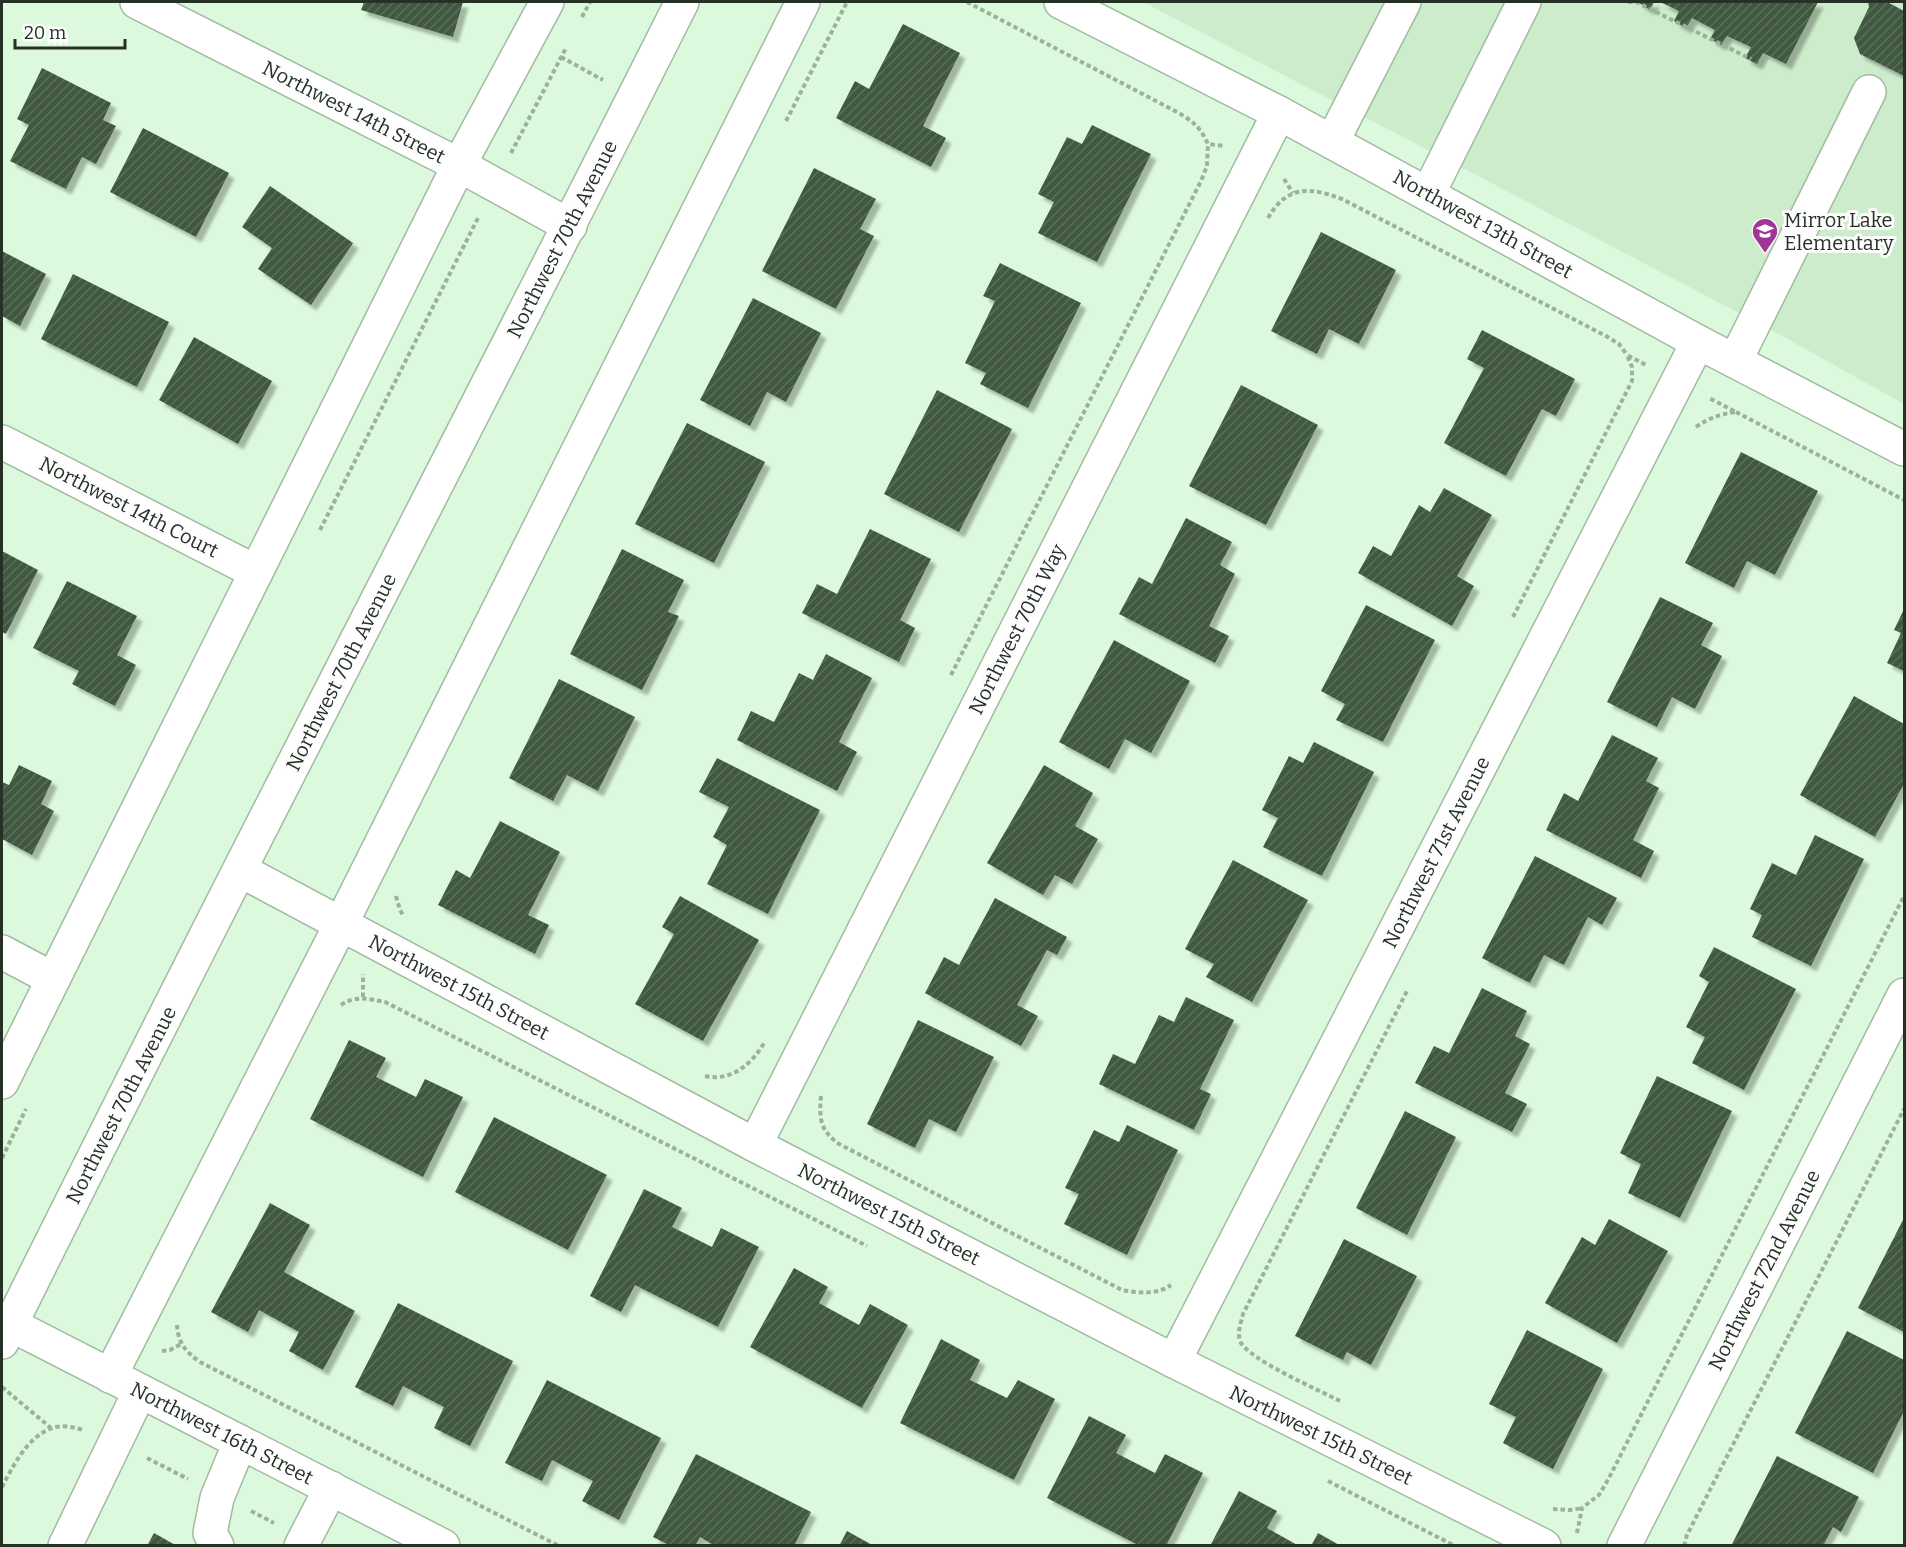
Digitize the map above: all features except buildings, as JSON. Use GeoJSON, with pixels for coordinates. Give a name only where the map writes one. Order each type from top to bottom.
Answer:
{"type":"FeatureCollection","features":[{"type":"Feature","properties":{"kind":"street","name":"Northwest 14th Street"},"geometry":{"type":"LineString","coordinates":[[137,2],[459,165],[570,226]]}},
{"type":"Feature","properties":{"kind":"street"},"geometry":{"type":"LineString","coordinates":[[2,1082],[459,165],[547,2]]}},
{"type":"Feature","properties":{"kind":"street","name":"Northwest 70th Avenue"},"geometry":{"type":"LineString","coordinates":[[4,1328],[570,226],[682,2]]}},
{"type":"Feature","properties":{"kind":"street"},"geometry":{"type":"LineString","coordinates":[[110,1376],[341,924],[803,2]]}},
{"type":"Feature","properties":{"kind":"street","name":"Northwest 13th Street"},"geometry":{"type":"LineString","coordinates":[[1061,2],[1279,113],[1698,342],[1905,450]]}},
{"type":"Feature","properties":{"kind":"street"},"geometry":{"type":"LineString","coordinates":[[1332,142],[1404,2]]}},
{"type":"Feature","properties":{"kind":"street"},"geometry":{"type":"LineString","coordinates":[[1428,194],[1524,2]]}},
{"type":"Feature","properties":{"kind":"street"},"geometry":{"type":"LineString","coordinates":[[1735,361],[1869,92]]}},
{"type":"Feature","properties":{"kind":"street","name":"Northwest 70th Way"},"geometry":{"type":"LineString","coordinates":[[755,1145],[1279,113]]}},
{"type":"Feature","properties":{"kind":"street","name":"Northwest 71st Avenue"},"geometry":{"type":"LineString","coordinates":[[1174,1362],[1698,342]]}},
{"type":"Feature","properties":{"kind":"street","name":"Northwest 14th Court"},"geometry":{"type":"LineString","coordinates":[[2,442],[256,572]]}},
{"type":"Feature","properties":{"kind":"street","name":"Northwest 15th Street"},"geometry":{"type":"LineString","coordinates":[[240,870],[755,1145],[1174,1362],[1544,1545]]}},
{"type":"Feature","properties":{"kind":"street"},"geometry":{"type":"LineString","coordinates":[[2,952],[53,979]]}},
{"type":"Feature","properties":{"kind":"street","name":"Northwest 72nd Avenue"},"geometry":{"type":"LineString","coordinates":[[1624,1545],[1905,995]]}},
{"type":"Feature","properties":{"kind":"street","name":"Northwest 16th Street"},"geometry":{"type":"LineString","coordinates":[[4,1328],[110,1376],[442,1545]]}},
{"type":"Feature","properties":{"kind":"street"},"geometry":{"type":"LineString","coordinates":[[65,1545],[140,1391]]}},
{"type":"Feature","properties":{"kind":"street"},"geometry":{"type":"LineString","coordinates":[[217,1545],[210,1533],[219,1495],[240,1442]]}},
{"type":"Feature","properties":{"kind":"street"},"geometry":{"type":"LineString","coordinates":[[303,1542],[331,1488]]}},
{"type":"Feature","properties":{"kind":"path"},"geometry":{"type":"LineString","coordinates":[[782,130],[848,2]]}},
{"type":"Feature","properties":{"kind":"path"},"geometry":{"type":"LineString","coordinates":[[947,683],[1201,181],[1207,166],[1208,144],[1194,122],[967,2]]}},
{"type":"Feature","properties":{"kind":"path"},"geometry":{"type":"LineString","coordinates":[[1628,2],[1636,2],[1751,59]]}},
{"type":"Feature","properties":{"kind":"path"},"geometry":{"type":"LineString","coordinates":[[561,57],[634,96]]}},
{"type":"Feature","properties":{"kind":"path"},"geometry":{"type":"LineString","coordinates":[[1208,144],[1234,147],[1280,171],[1293,194]]}},
{"type":"Feature","properties":{"kind":"path"},"geometry":{"type":"LineString","coordinates":[[1268,218],[1285,197],[1310,190],[1323,191],[1606,336],[1619,344],[1627,355],[1632,367],[1632,381],[1511,622]]}},
{"type":"Feature","properties":{"kind":"path"},"geometry":{"type":"LineString","coordinates":[[1627,355],[1905,500]]}},
{"type":"Feature","properties":{"kind":"path"},"geometry":{"type":"LineString","coordinates":[[1693,432],[1707,419],[1736,412]]}},
{"type":"Feature","properties":{"kind":"path"},"geometry":{"type":"LineString","coordinates":[[396,893],[400,910],[407,922]]}},
{"type":"Feature","properties":{"kind":"path"},"geometry":{"type":"LineString","coordinates":[[1545,1505],[1552,1509],[1582,1508],[1599,1495],[1905,896]]}},
{"type":"Feature","properties":{"kind":"path"},"geometry":{"type":"LineString","coordinates":[[1350,1406],[1252,1355],[1240,1343],[1238,1330],[1412,982]]}},
{"type":"Feature","properties":{"kind":"path"},"geometry":{"type":"LineString","coordinates":[[333,1011],[347,1000],[363,997],[385,1002],[874,1249]]}},
{"type":"Feature","properties":{"kind":"path"},"geometry":{"type":"LineString","coordinates":[[680,1105],[695,1074],[724,1077],[739,1070],[753,1059],[768,1035]]}},
{"type":"Feature","properties":{"kind":"path"},"geometry":{"type":"LineString","coordinates":[[824,1089],[819,1112],[822,1125],[828,1136],[839,1144],[1122,1290],[1138,1293],[1153,1292],[1168,1288],[1176,1280]]}},
{"type":"Feature","properties":{"kind":"path"},"geometry":{"type":"LineString","coordinates":[[1684,1545],[1687,1535],[1905,1109]]}},
{"type":"Feature","properties":{"kind":"path"},"geometry":{"type":"LineString","coordinates":[[177,1316],[181,1344],[188,1354],[200,1362],[559,1545]]}},
{"type":"Feature","properties":{"kind":"path"},"geometry":{"type":"LineString","coordinates":[[130,1336],[157,1351],[171,1350],[181,1344]]}},
{"type":"Feature","properties":{"kind":"path"},"geometry":{"type":"LineString","coordinates":[[2,1387],[51,1428]]}},
{"type":"Feature","properties":{"kind":"path"},"geometry":{"type":"LineString","coordinates":[[2,1487],[12,1467],[33,1440],[51,1428],[69,1427],[90,1431],[115,1442],[219,1495],[303,1542]]}},
{"type":"Feature","properties":{"kind":"path"},"geometry":{"type":"LineString","coordinates":[[1327,1480],[1455,1545]]}},
{"type":"Feature","properties":{"kind":"path"},"geometry":{"type":"LineString","coordinates":[[1576,1539],[1582,1508]]}},
{"type":"Feature","properties":{"kind":"shaded area","name":"Mirror Lake Elementary"},"geometry":{"type":"Polygon","coordinates":[[[1143,2],[1904,2],[1904,404],[1773,331],[1143,2]]]}},
{"type":"Feature","properties":{"kind":"place","name":"Mirror Lake Elementary"},"geometry":{"type":"Point","coordinates":[1765,254]}}]}
